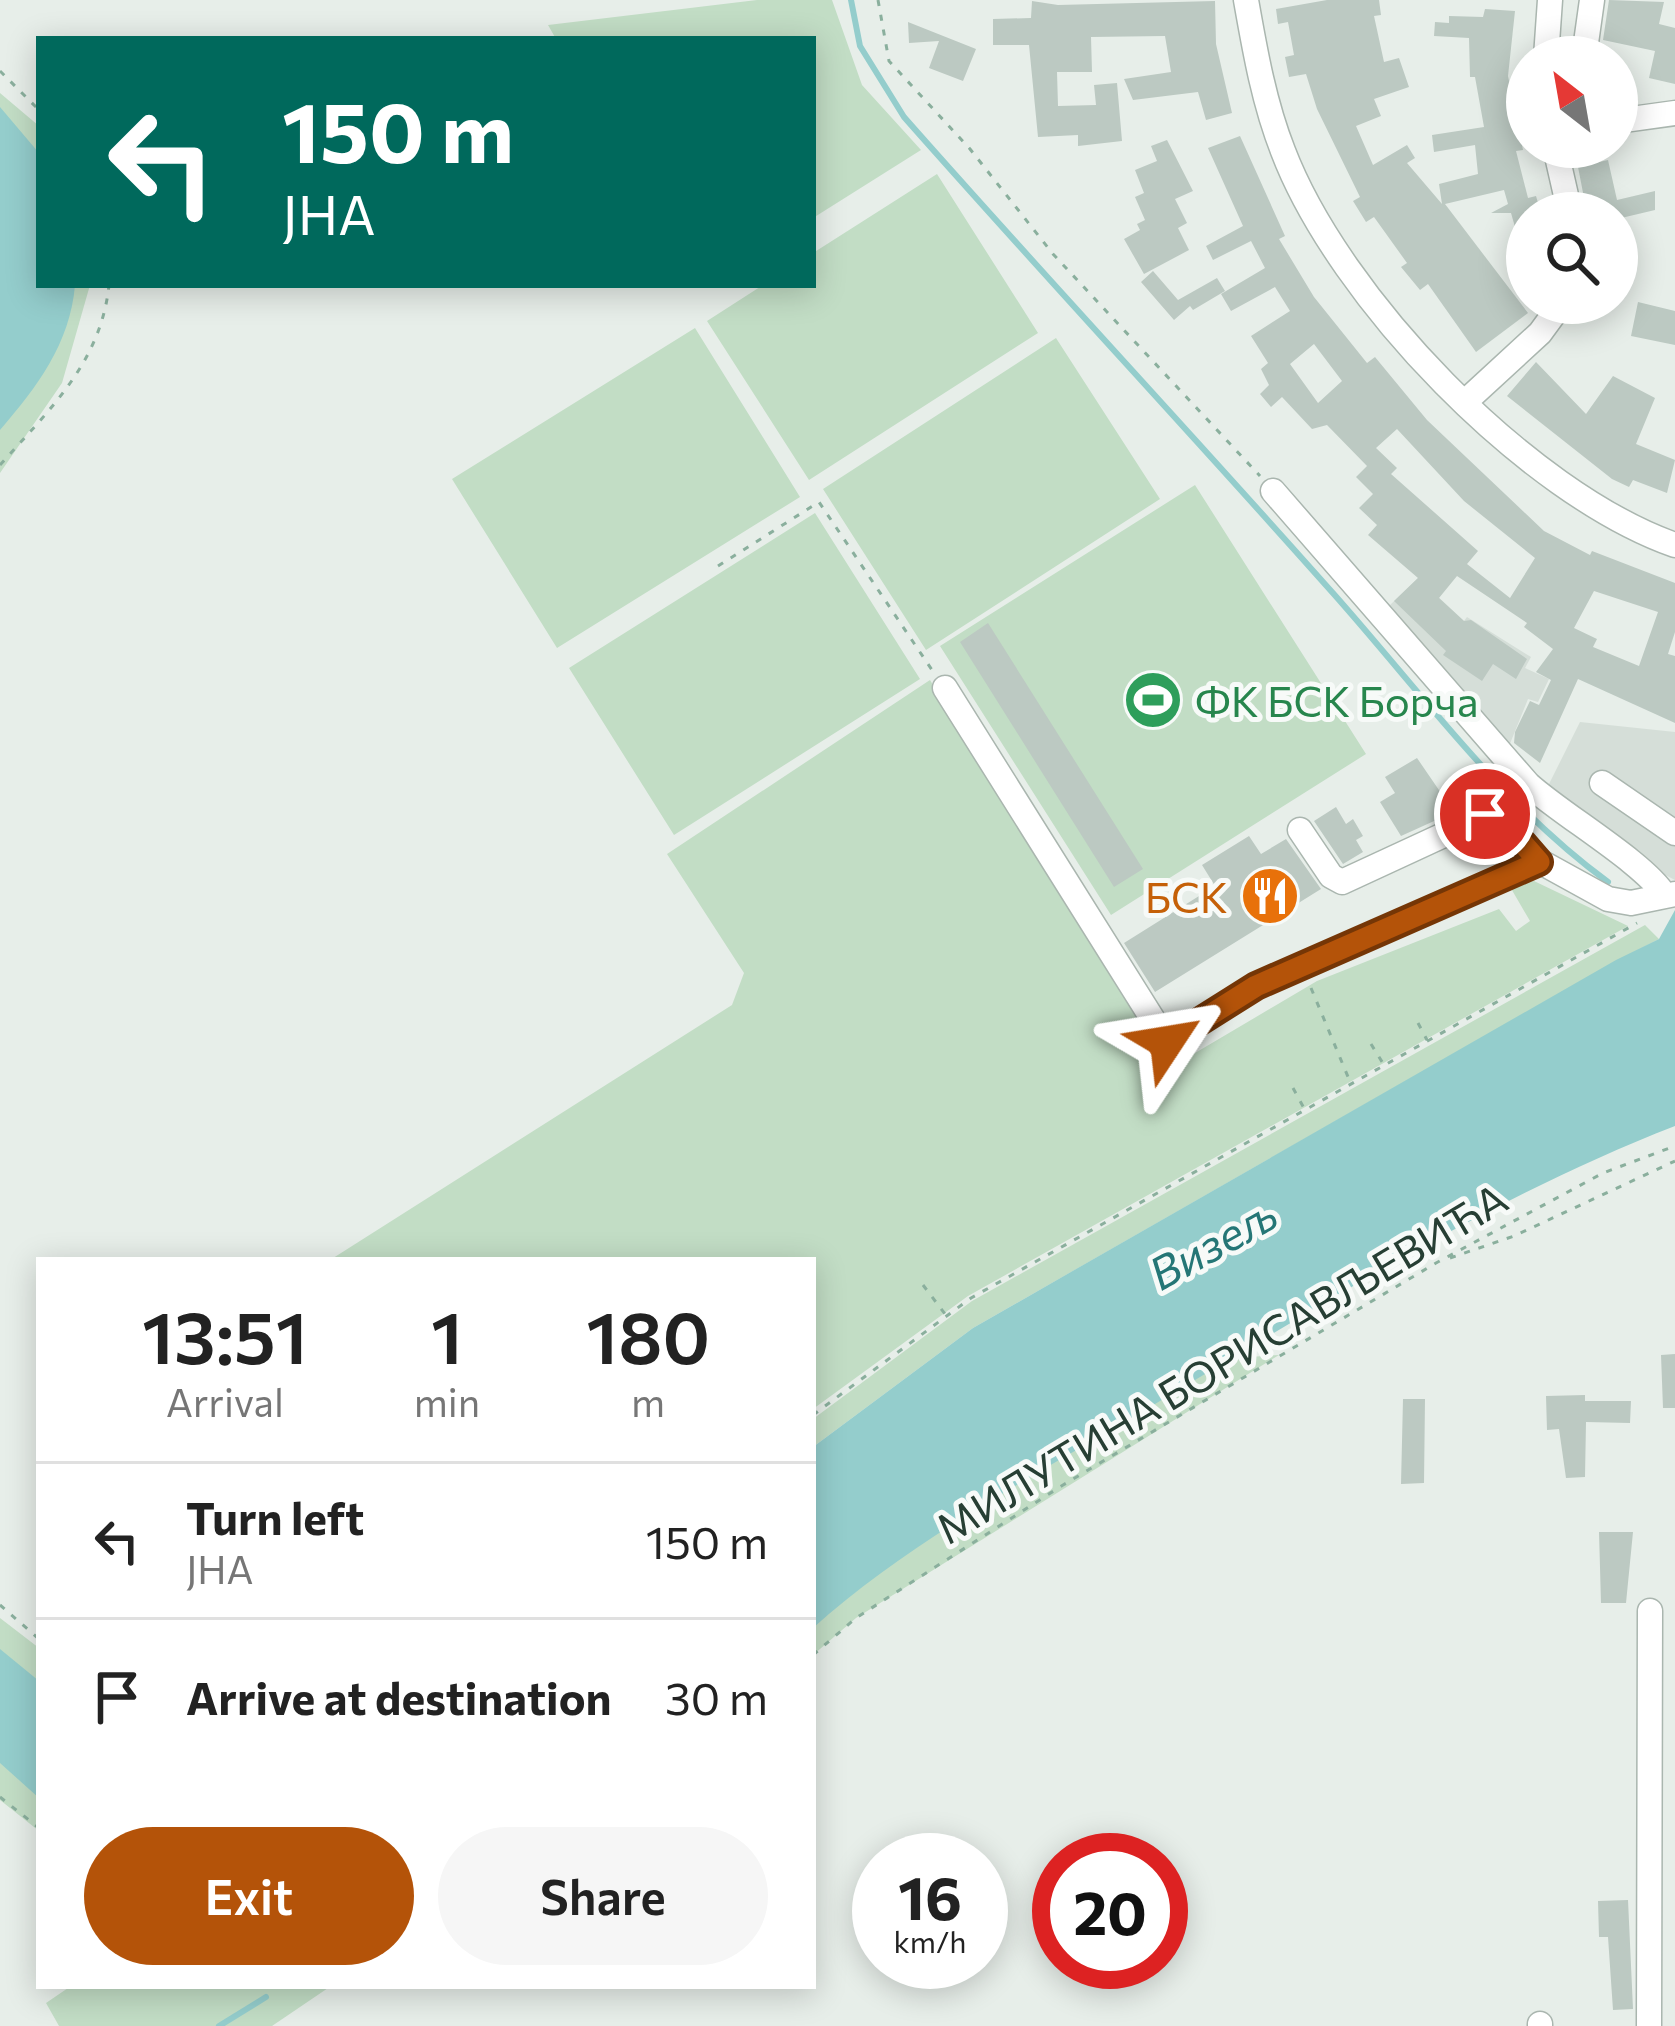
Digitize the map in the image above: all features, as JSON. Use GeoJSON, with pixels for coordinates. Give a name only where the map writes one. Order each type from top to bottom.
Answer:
{"type":"FeatureCollection","features":[{"type":"Feature","properties":{"kind":"street"},"geometry":{"type":"LineString","coordinates":[[1246,0],[1275,128],[1313,213],[1362,286],[1466,402],[1543,476],[1619,522],[1675,545]]}},
{"type":"Feature","properties":{"kind":"street"},"geometry":{"type":"LineString","coordinates":[[1547,36],[1550,0]]}},
{"type":"Feature","properties":{"kind":"street"},"geometry":{"type":"LineString","coordinates":[[1587,36],[1592,0]]}},
{"type":"Feature","properties":{"kind":"street"},"geometry":{"type":"LineString","coordinates":[[1638,118],[1675,113]]}},
{"type":"Feature","properties":{"kind":"street"},"geometry":{"type":"LineString","coordinates":[[1466,402],[1547,324]]}},
{"type":"Feature","properties":{"kind":"street"},"geometry":{"type":"LineString","coordinates":[[1273,491],[1495,747],[1561,814],[1652,880],[1663,897]]}},
{"type":"Feature","properties":{"kind":"street"},"geometry":{"type":"LineString","coordinates":[[945,688],[1167,1042],[1256,986],[1539,862]]}},
{"type":"Feature","properties":{"kind":"street"},"geometry":{"type":"LineString","coordinates":[[1602,783],[1675,833]]}},
{"type":"Feature","properties":{"kind":"street"},"geometry":{"type":"LineString","coordinates":[[1300,830],[1331,876],[1342,882],[1485,814],[1513,832],[1539,862],[1608,899],[1663,897]]}},
{"type":"Feature","properties":{"kind":"street"},"geometry":{"type":"LineString","coordinates":[[1649,1611],[1649,2026]]}},
{"type":"Feature","properties":{"kind":"path"},"geometry":{"type":"LineString","coordinates":[[878,0],[889,61],[900,75],[970,149],[1053,254],[1273,491]]}},
{"type":"Feature","properties":{"kind":"path"},"geometry":{"type":"LineString","coordinates":[[0,71],[36,107]]}},
{"type":"Feature","properties":{"kind":"path"},"geometry":{"type":"LineString","coordinates":[[0,465],[81,373],[105,322],[109,288]]}},
{"type":"Feature","properties":{"kind":"path"},"geometry":{"type":"LineString","coordinates":[[718,566],[819,502],[945,688]]}},
{"type":"Feature","properties":{"kind":"path"},"geometry":{"type":"LineString","coordinates":[[816,1413],[946,1315],[1635,927],[1663,897]]}},
{"type":"Feature","properties":{"kind":"path"},"geometry":{"type":"LineString","coordinates":[[1310,985],[1352,1086]]}},
{"type":"Feature","properties":{"kind":"path"},"geometry":{"type":"LineString","coordinates":[[1418,1023],[1428,1042]]}},
{"type":"Feature","properties":{"kind":"path"},"geometry":{"type":"LineString","coordinates":[[1371,1044],[1384,1067]]}},
{"type":"Feature","properties":{"kind":"path"},"geometry":{"type":"LineString","coordinates":[[1293,1088],[1306,1112]]}},
{"type":"Feature","properties":{"kind":"path","name":"МИЛУТИНА БОРИСАВЉЕВИЋА"},"geometry":{"type":"LineString","coordinates":[[816,1652],[856,1618],[1063,1485],[1436,1263],[1603,1173],[1675,1146]]}},
{"type":"Feature","properties":{"kind":"path"},"geometry":{"type":"LineString","coordinates":[[1436,1263],[1514,1236],[1675,1161]]}},
{"type":"Feature","properties":{"kind":"path"},"geometry":{"type":"LineString","coordinates":[[923,1285],[946,1315]]}},
{"type":"Feature","properties":{"kind":"path"},"geometry":{"type":"LineString","coordinates":[[0,1605],[36,1636]]}},
{"type":"Feature","properties":{"kind":"path"},"geometry":{"type":"LineString","coordinates":[[0,1797],[36,1826]]}},
{"type":"Feature","properties":{"kind":"shaded area"},"geometry":{"type":"Polygon","coordinates":[[[1418,578],[1464,621],[1467,617],[1531,657],[1525,668],[1549,679],[1538,702],[1528,699],[1507,751],[1389,606],[1418,578]]]}},
{"type":"Feature","properties":{"kind":"shaded area"},"geometry":{"type":"Polygon","coordinates":[[[1580,722],[1675,732],[1675,880],[1638,861],[1546,790],[1580,722]]]}},
{"type":"Feature","properties":{"kind":"green space"},"geometry":{"type":"Polygon","coordinates":[[[757,0],[832,0],[862,85],[921,150],[816,216],[816,36],[554,36],[548,25],[757,0]]]}},
{"type":"Feature","properties":{"kind":"green space"},"geometry":{"type":"Polygon","coordinates":[[[0,93],[36,123],[36,288],[89,288],[62,383],[0,473],[0,93]]]}},
{"type":"Feature","properties":{"kind":"green space"},"geometry":{"type":"Polygon","coordinates":[[[937,174],[1038,333],[809,480],[707,321],[758,288],[816,288],[816,251],[937,174]]]}},
{"type":"Feature","properties":{"kind":"green space"},"geometry":{"type":"Polygon","coordinates":[[[695,328],[800,497],[557,648],[452,479],[695,328]]]}},
{"type":"Feature","properties":{"kind":"green space"},"geometry":{"type":"Polygon","coordinates":[[[1056,338],[1160,499],[926,650],[823,489],[1056,338]]]}},
{"type":"Feature","properties":{"kind":"green space","name":"ФК БСК Борча"},"geometry":{"type":"Polygon","coordinates":[[[1195,485],[1366,754],[1111,915],[940,646],[1195,485]]]}},
{"type":"Feature","properties":{"kind":"green space"},"geometry":{"type":"Polygon","coordinates":[[[815,513],[920,679],[674,835],[569,668],[815,513]]]}},
{"type":"Feature","properties":{"kind":"green space"},"geometry":{"type":"Polygon","coordinates":[[[930,680],[1168,1069],[1317,981],[1499,909],[1516,931],[1530,921],[1509,885],[1534,881],[1628,926],[968,1296],[816,1407],[816,1257],[335,1257],[732,1005],[744,973],[667,854],[930,680]]]}},
{"type":"Feature","properties":{"kind":"green space"},"geometry":{"type":"Polygon","coordinates":[[[1645,925],[1659,939],[973,1328],[816,1445],[816,1417],[972,1301],[1645,925]]]}},
{"type":"Feature","properties":{"kind":"green space"},"geometry":{"type":"Polygon","coordinates":[[[1279,1355],[856,1618],[816,1652],[816,1605],[1217,1359],[1279,1355]]]}},
{"type":"Feature","properties":{"kind":"green space"},"geometry":{"type":"Polygon","coordinates":[[[0,1618],[36,1646],[36,1829],[0,1800],[0,1618]]]}},
{"type":"Feature","properties":{"kind":"green space"},"geometry":{"type":"Polygon","coordinates":[[[67,1989],[327,1989],[272,2026],[59,2026],[46,2003],[67,1989]]]}},
{"type":"Feature","properties":{"kind":"water"},"geometry":{"type":"Polygon","coordinates":[[[0,107],[36,149],[36,288],[75,288],[59,345],[39,381],[0,430],[0,107]]]}},
{"type":"Feature","properties":{"kind":"water","name":"Визељ"},"geometry":{"type":"Polygon","coordinates":[[[1675,910],[1675,1126],[1540,1185],[1345,1291],[978,1508],[892,1565],[816,1625],[816,1445],[973,1328],[1659,939],[1675,910]]]}},
{"type":"Feature","properties":{"kind":"water"},"geometry":{"type":"Polygon","coordinates":[[[0,1649],[36,1679],[36,1795],[0,1763],[0,1649]]]}},
{"type":"Feature","properties":{"kind":"building"},"geometry":{"type":"Polygon","coordinates":[[[1327,0],[1379,0],[1381,15],[1374,16],[1384,62],[1399,58],[1409,87],[1374,99],[1381,116],[1356,126],[1373,165],[1407,145],[1415,158],[1407,163],[1442,204],[1439,184],[1478,174],[1475,145],[1434,152],[1432,135],[1484,127],[1475,77],[1470,77],[1469,38],[1434,36],[1435,22],[1449,23],[1449,16],[1483,17],[1485,9],[1515,11],[1512,36],[1506,36],[1506,168],[1520,168],[1526,192],[1506,192],[1506,197],[1504,190],[1445,204],[1506,284],[1506,324],[1513,324],[1476,352],[1428,284],[1420,290],[1401,267],[1407,263],[1374,217],[1366,222],[1353,201],[1360,197],[1317,109],[1306,74],[1289,77],[1285,57],[1294,55],[1288,22],[1278,24],[1276,9],[1327,0]]]}},
{"type":"Feature","properties":{"kind":"building"},"geometry":{"type":"Polygon","coordinates":[[[1609,0],[1664,2],[1659,24],[1675,28],[1675,84],[1649,78],[1655,51],[1638,47],[1638,36],[1604,36],[1609,0]]]}},
{"type":"Feature","properties":{"kind":"building"},"geometry":{"type":"Polygon","coordinates":[[[1032,1],[1058,5],[1215,1],[1216,44],[1232,113],[1206,120],[1198,92],[1133,100],[1124,79],[1171,72],[1165,36],[1091,37],[1092,72],[1057,72],[1058,106],[1096,105],[1094,85],[1117,83],[1122,141],[1078,146],[1078,135],[1038,137],[1029,45],[993,45],[993,19],[1031,18],[1032,1]]]}},
{"type":"Feature","properties":{"kind":"building"},"geometry":{"type":"Polygon","coordinates":[[[908,22],[976,49],[963,81],[929,68],[939,41],[909,43],[908,22]]]}},
{"type":"Feature","properties":{"kind":"building"},"geometry":{"type":"Polygon","coordinates":[[[1240,136],[1285,236],[1279,239],[1314,297],[1367,363],[1375,357],[1427,420],[1544,531],[1590,555],[1592,551],[1675,583],[1675,632],[1668,654],[1675,656],[1675,723],[1578,679],[1540,763],[1514,743],[1515,732],[1530,701],[1539,705],[1551,680],[1536,672],[1553,649],[1524,627],[1527,623],[1457,576],[1439,598],[1464,621],[1471,620],[1527,659],[1516,679],[1493,664],[1482,681],[1443,655],[1446,651],[1394,601],[1418,578],[1368,535],[1377,525],[1359,508],[1373,494],[1356,477],[1367,466],[1327,425],[1312,429],[1282,397],[1271,407],[1260,394],[1269,385],[1261,369],[1268,363],[1251,336],[1290,311],[1275,287],[1231,311],[1221,294],[1265,268],[1251,241],[1213,260],[1206,246],[1243,226],[1208,148],[1240,136]],[[1314,344],[1290,364],[1318,403],[1342,381],[1314,344]],[[1397,429],[1376,448],[1397,468],[1391,474],[1478,551],[1467,564],[1510,598],[1535,558],[1464,501],[1397,429]],[[1594,591],[1574,628],[1597,639],[1593,647],[1639,666],[1658,612],[1594,591]]]}},
{"type":"Feature","properties":{"kind":"building"},"geometry":{"type":"Polygon","coordinates":[[[1167,140],[1193,191],[1175,199],[1187,223],[1178,228],[1189,250],[1144,274],[1124,239],[1140,230],[1137,224],[1145,220],[1135,197],[1144,193],[1135,170],[1157,161],[1151,146],[1167,140]]]}},
{"type":"Feature","properties":{"kind":"building"},"geometry":{"type":"Polygon","coordinates":[[[1578,168],[1610,168],[1615,192],[1583,192],[1578,168]]]}},
{"type":"Feature","properties":{"kind":"building"},"geometry":{"type":"Polygon","coordinates":[[[1655,191],[1655,210],[1638,214],[1638,195],[1655,191]]]}},
{"type":"Feature","properties":{"kind":"building"},"geometry":{"type":"Polygon","coordinates":[[[1153,271],[1178,300],[1217,278],[1225,291],[1193,310],[1190,306],[1174,320],[1141,282],[1153,271]]]}},
{"type":"Feature","properties":{"kind":"building"},"geometry":{"type":"Polygon","coordinates":[[[1638,302],[1675,311],[1675,345],[1631,336],[1633,324],[1638,324],[1638,302]]]}},
{"type":"Feature","properties":{"kind":"building"},"geometry":{"type":"Polygon","coordinates":[[[1536,362],[1586,414],[1613,376],[1655,398],[1636,444],[1675,460],[1667,493],[1633,480],[1629,487],[1612,479],[1507,396],[1536,362]]]}},
{"type":"Feature","properties":{"kind":"building"},"geometry":{"type":"Polygon","coordinates":[[[988,623],[1143,869],[1114,887],[960,642],[988,623]]]}},
{"type":"Feature","properties":{"kind":"building"},"geometry":{"type":"Polygon","coordinates":[[[1417,758],[1454,812],[1401,836],[1380,802],[1395,793],[1385,777],[1417,758]]]}},
{"type":"Feature","properties":{"kind":"building"},"geometry":{"type":"Polygon","coordinates":[[[1336,807],[1346,824],[1353,819],[1363,836],[1356,840],[1363,852],[1343,864],[1314,821],[1336,807]]]}},
{"type":"Feature","properties":{"kind":"building"},"geometry":{"type":"Polygon","coordinates":[[[1249,836],[1261,854],[1286,839],[1321,889],[1155,992],[1124,943],[1215,886],[1202,865],[1249,836]]]}},
{"type":"Feature","properties":{"kind":"building"},"geometry":{"type":"Polygon","coordinates":[[[1675,1354],[1675,1408],[1663,1408],[1661,1355],[1675,1354]]]}},
{"type":"Feature","properties":{"kind":"building"},"geometry":{"type":"Polygon","coordinates":[[[1585,1395],[1585,1401],[1631,1401],[1630,1423],[1586,1422],[1585,1477],[1566,1478],[1559,1429],[1547,1430],[1546,1396],[1585,1395]]]}},
{"type":"Feature","properties":{"kind":"building"},"geometry":{"type":"Polygon","coordinates":[[[1403,1399],[1425,1399],[1424,1483],[1401,1484],[1403,1399]]]}},
{"type":"Feature","properties":{"kind":"building"},"geometry":{"type":"Polygon","coordinates":[[[1599,1532],[1633,1532],[1626,1603],[1601,1603],[1599,1532]]]}},
{"type":"Feature","properties":{"kind":"building"},"geometry":{"type":"Polygon","coordinates":[[[1628,1900],[1633,2009],[1613,2010],[1608,1937],[1599,1937],[1598,1901],[1628,1900]]]}},
{"type":"Feature","properties":{"kind":"waterway"},"geometry":{"type":"LineString","coordinates":[[851,0],[860,46],[904,117],[1497,782],[1608,882]]}},
{"type":"Feature","properties":{"kind":"waterway"},"geometry":{"type":"LineString","coordinates":[[219,2026],[266,1997]]}},
{"type":"Feature","properties":{"kind":"place","name":"ФК БСК Борча"},"geometry":{"type":"Point","coordinates":[1153,700]}},
{"type":"Feature","properties":{"kind":"place","name":"БСК"},"geometry":{"type":"Point","coordinates":[1270,896]}},
{"type":"Feature","properties":{"kind":"route"},"geometry":{"type":"LineString","coordinates":[[1167,1042],[1256,986],[1539,862],[1513,832],[1485,814]]}}]}
